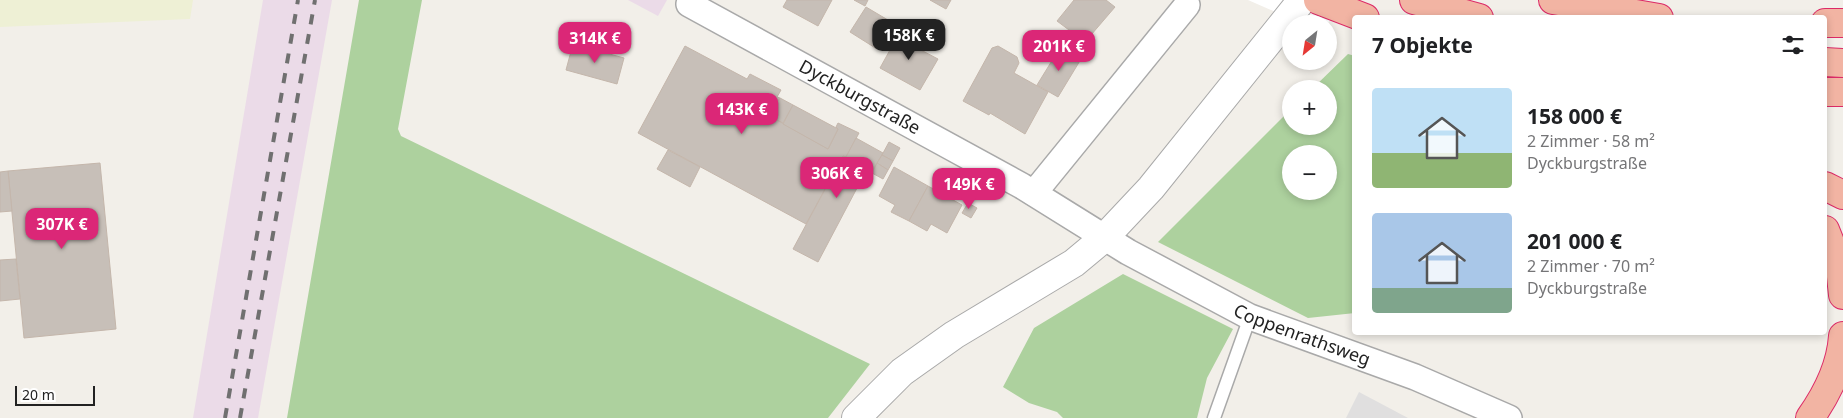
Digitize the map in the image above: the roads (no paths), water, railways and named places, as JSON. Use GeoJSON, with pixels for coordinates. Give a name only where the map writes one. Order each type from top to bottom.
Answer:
{"type":"FeatureCollection","features":[{"type":"Feature","properties":{"kind":"highway"},"geometry":{"type":"LineString","coordinates":[[1414,0],[1468,15]]}},
{"type":"Feature","properties":{"kind":"highway"},"geometry":{"type":"LineString","coordinates":[[1553,0],[1641,15]]}},
{"type":"Feature","properties":{"kind":"highway"},"geometry":{"type":"LineString","coordinates":[[1328,4],[1357,15]]}},
{"type":"Feature","properties":{"kind":"highway"},"geometry":{"type":"LineString","coordinates":[[1827,23],[1843,23]]}},
{"type":"Feature","properties":{"kind":"highway"},"geometry":{"type":"LineString","coordinates":[[1827,62],[1843,63]]}},
{"type":"Feature","properties":{"kind":"highway"},"geometry":{"type":"LineString","coordinates":[[1827,92],[1843,92]]}},
{"type":"Feature","properties":{"kind":"highway"},"geometry":{"type":"LineString","coordinates":[[1827,187],[1843,195]]}},
{"type":"Feature","properties":{"kind":"highway"},"geometry":{"type":"LineString","coordinates":[[1827,235],[1840,268],[1843,295]]}},
{"type":"Feature","properties":{"kind":"highway"},"geometry":{"type":"LineString","coordinates":[[1810,418],[1834,377],[1842,348],[1843,336]]}},
{"type":"Feature","properties":{"kind":"street","name":"Dyckburgstraße"},"geometry":{"type":"LineString","coordinates":[[691,0],[690,4],[1034,193],[1104,238]]}},
{"type":"Feature","properties":{"kind":"street"},"geometry":{"type":"LineString","coordinates":[[856,418],[902,372],[954,335],[1074,263],[1104,238],[1151,188],[1302,0]]}},
{"type":"Feature","properties":{"kind":"street"},"geometry":{"type":"LineString","coordinates":[[1034,193],[1187,5]]}},
{"type":"Feature","properties":{"kind":"street","name":"Coppenrathsweg"},"geometry":{"type":"LineString","coordinates":[[1104,238],[1250,317],[1415,377],[1509,418]]}},
{"type":"Feature","properties":{"kind":"lane"},"geometry":{"type":"LineString","coordinates":[[1214,418],[1250,317]]}},
{"type":"Feature","properties":{"kind":"railway"},"geometry":{"type":"LineString","coordinates":[[225,418],[298,0]]}},
{"type":"Feature","properties":{"kind":"railway"},"geometry":{"type":"LineString","coordinates":[[240,418],[315,0]]}}]}
